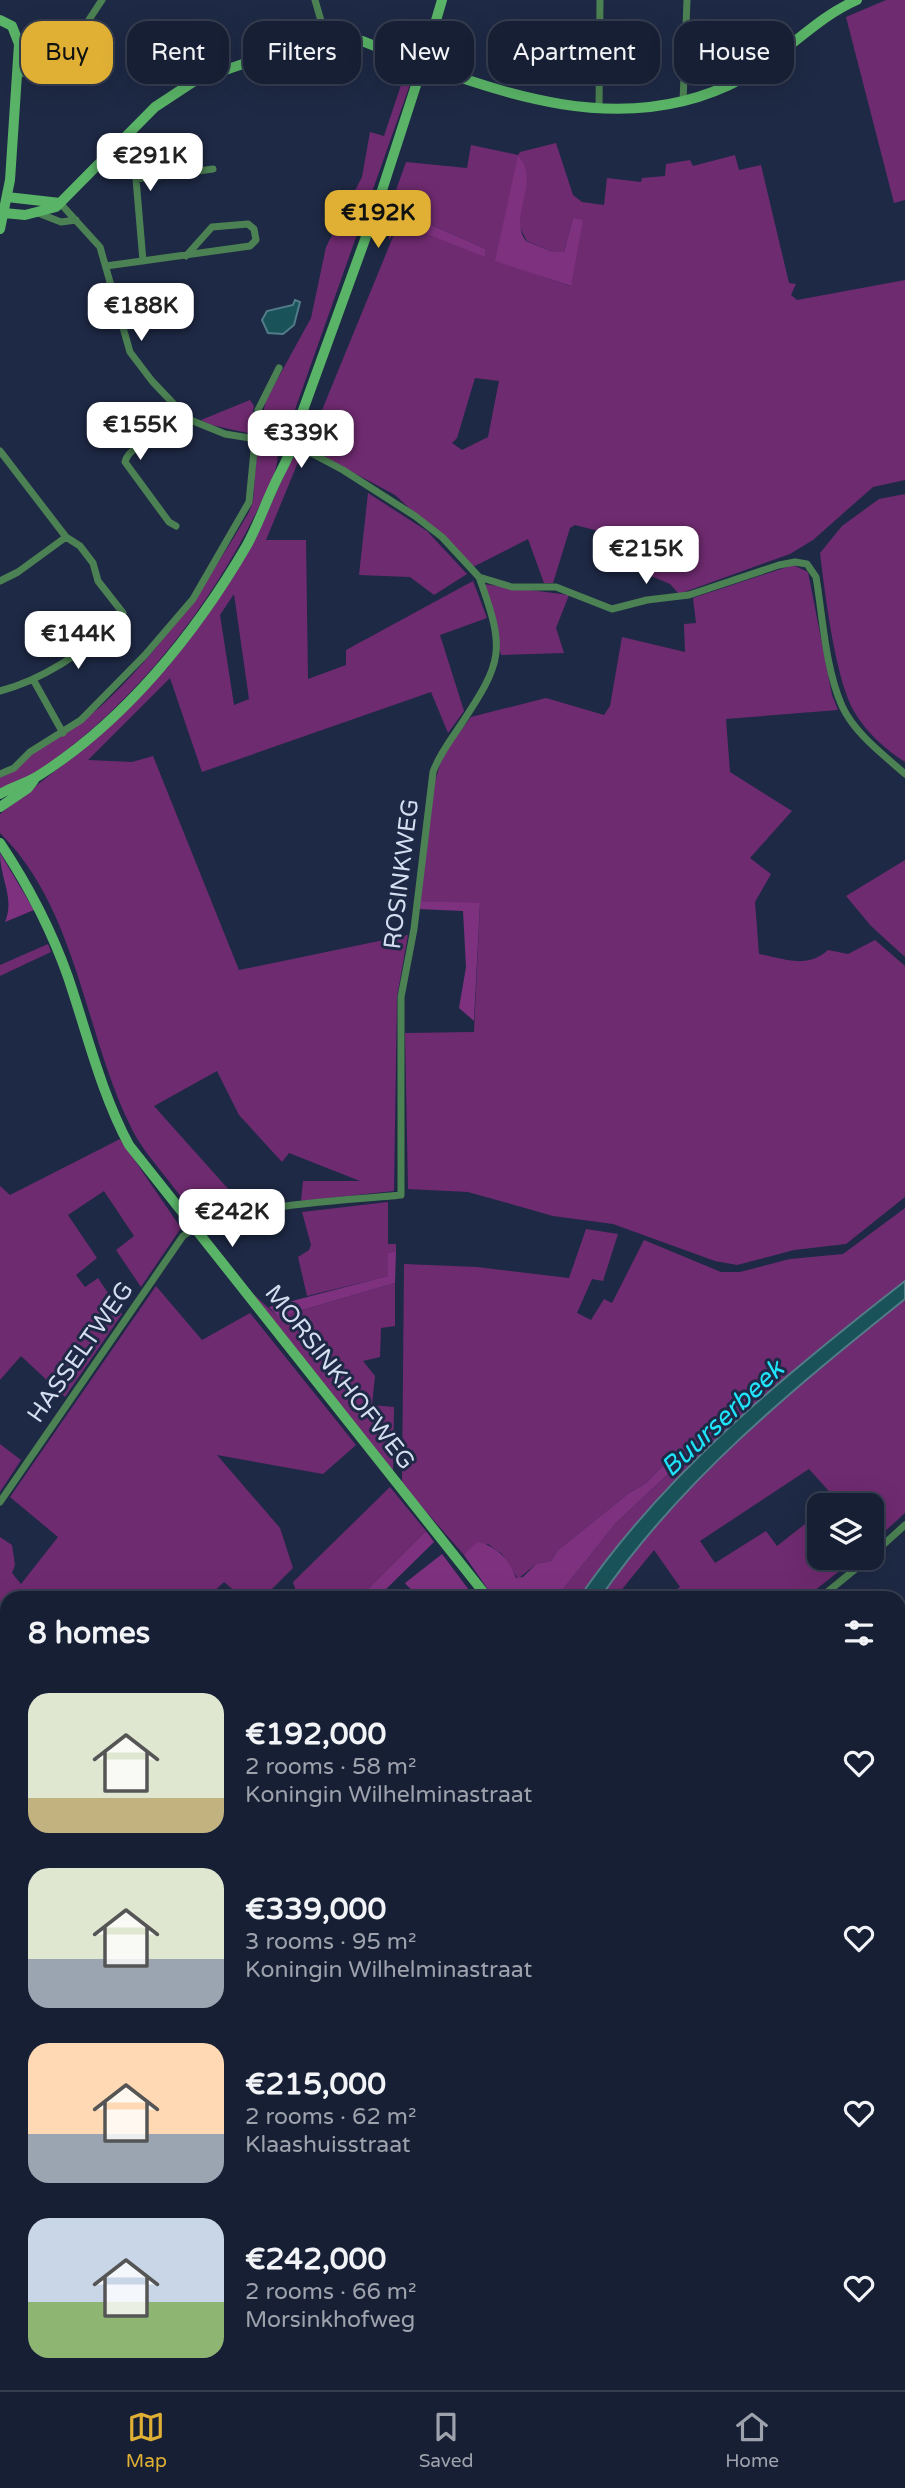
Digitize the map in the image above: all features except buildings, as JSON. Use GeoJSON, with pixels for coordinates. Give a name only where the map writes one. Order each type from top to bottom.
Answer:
{"type":"FeatureCollection","features":[{"type":"Feature","properties":{"kind":"main road"},"geometry":{"type":"LineString","coordinates":[[0,794],[36,778],[74,750],[164,663],[209,606],[247,544],[302,413],[375,212],[442,0]]}},
{"type":"Feature","properties":{"kind":"main road"},"geometry":{"type":"LineString","coordinates":[[361,41],[526,99],[598,109],[657,108],[725,88],[761,68],[836,11],[857,0]]}},
{"type":"Feature","properties":{"kind":"main road"},"geometry":{"type":"LineString","coordinates":[[0,20],[17,32],[17,74],[7,197],[0,229]]}},
{"type":"Feature","properties":{"kind":"main road"},"geometry":{"type":"LineString","coordinates":[[2,213],[38,213],[60,203],[155,107],[196,80],[243,63]]}},
{"type":"Feature","properties":{"kind":"main road"},"geometry":{"type":"LineString","coordinates":[[7,197],[60,203]]}},
{"type":"Feature","properties":{"kind":"main road"},"geometry":{"type":"LineString","coordinates":[[0,807],[28,788],[36,778]]}},
{"type":"Feature","properties":{"kind":"main road","name":"MORSINKHOFWEG"},"geometry":{"type":"LineString","coordinates":[[0,843],[21,872],[44,919],[67,975],[120,1128],[129,1145],[482,1591]]}},
{"type":"Feature","properties":{"kind":"street"},"geometry":{"type":"LineString","coordinates":[[17,74],[33,74],[57,60],[102,0]]}},
{"type":"Feature","properties":{"kind":"street"},"geometry":{"type":"LineString","coordinates":[[315,0],[321,21]]}},
{"type":"Feature","properties":{"kind":"street"},"geometry":{"type":"LineString","coordinates":[[598,109],[600,0]]}},
{"type":"Feature","properties":{"kind":"street"},"geometry":{"type":"LineString","coordinates":[[683,102],[687,0]]}},
{"type":"Feature","properties":{"kind":"street"},"geometry":{"type":"LineString","coordinates":[[143,261],[136,179],[213,169]]}},
{"type":"Feature","properties":{"kind":"street"},"geometry":{"type":"LineString","coordinates":[[25,215],[27,199]]}},
{"type":"Feature","properties":{"kind":"street"},"geometry":{"type":"LineString","coordinates":[[60,203],[96,241],[106,266],[130,352],[152,381],[188,419],[208,429],[289,446],[313,454],[343,470],[415,516],[442,537],[479,577],[512,587],[556,587],[612,609],[647,600],[689,595],[788,563],[807,564],[816,577],[835,682],[843,708],[876,750],[905,774]]}},
{"type":"Feature","properties":{"kind":"street"},"geometry":{"type":"LineString","coordinates":[[38,213],[61,222],[76,220]]}},
{"type":"Feature","properties":{"kind":"street"},"geometry":{"type":"LineString","coordinates":[[106,266],[186,256],[250,246],[256,240],[254,229],[248,223],[212,227],[186,256]]}},
{"type":"Feature","properties":{"kind":"street"},"geometry":{"type":"LineString","coordinates":[[0,774],[14,768],[30,752],[81,720],[145,655],[193,598],[253,494],[254,438],[262,397],[279,368]]}},
{"type":"Feature","properties":{"kind":"street"},"geometry":{"type":"LineString","coordinates":[[176,526],[169,522],[125,462],[132,448],[174,430],[188,419]]}},
{"type":"Feature","properties":{"kind":"street"},"geometry":{"type":"LineString","coordinates":[[0,451],[66,537],[80,546],[93,563],[98,581],[123,614],[119,622],[60,667],[34,681],[0,691]]}},
{"type":"Feature","properties":{"kind":"street"},"geometry":{"type":"LineString","coordinates":[[0,581],[19,572],[66,537]]}},
{"type":"Feature","properties":{"kind":"street","name":"ROSINKWEG"},"geometry":{"type":"LineString","coordinates":[[194,1228],[235,1214],[401,1195],[401,997],[414,929],[433,772],[439,757],[484,688],[497,660],[494,624],[479,577]]}},
{"type":"Feature","properties":{"kind":"street"},"geometry":{"type":"LineString","coordinates":[[34,681],[63,733]]}},
{"type":"Feature","properties":{"kind":"street","name":"HASSELTWEG"},"geometry":{"type":"LineString","coordinates":[[0,1502],[183,1236],[194,1228]]}},
{"type":"Feature","properties":{"kind":"street"},"geometry":{"type":"LineString","coordinates":[[884,1544],[905,1525]]}},
{"type":"Feature","properties":{"kind":"street"},"geometry":{"type":"LineString","coordinates":[[828,1591],[853,1570]]}},
{"type":"Feature","properties":{"kind":"shaded area"},"geometry":{"type":"Polygon","coordinates":[[[886,0],[905,0],[905,200],[894,203],[846,17],[886,0]]]}},
{"type":"Feature","properties":{"kind":"shaded area"},"geometry":{"type":"Polygon","coordinates":[[[401,84],[410,84],[286,435],[279,438],[258,434],[266,400],[311,318],[326,247],[362,177],[370,132],[384,136],[401,84]]]}},
{"type":"Feature","properties":{"kind":"shaded area"},"geometry":{"type":"Polygon","coordinates":[[[556,143],[573,195],[582,202],[604,205],[607,178],[641,182],[642,178],[665,176],[666,164],[690,160],[693,166],[735,155],[739,170],[761,165],[789,283],[796,284],[791,295],[797,300],[905,280],[905,480],[873,487],[813,540],[790,554],[679,594],[670,584],[623,564],[634,540],[575,525],[570,528],[553,583],[544,583],[528,539],[473,567],[395,495],[304,446],[320,415],[397,227],[406,226],[485,256],[486,249],[390,207],[406,162],[467,168],[471,145],[518,155],[520,152],[556,143]],[[519,156],[496,260],[570,286],[573,218],[564,252],[553,252],[527,241],[519,226],[519,156]],[[475,378],[457,438],[452,443],[462,450],[488,437],[499,381],[475,378]]]}},
{"type":"Feature","properties":{"kind":"shaded area"},"geometry":{"type":"Polygon","coordinates":[[[518,156],[527,176],[520,221],[526,241],[553,252],[564,252],[573,218],[583,220],[571,286],[495,261],[518,156]]]}},
{"type":"Feature","properties":{"kind":"shaded area"},"geometry":{"type":"Polygon","coordinates":[[[390,207],[486,249],[485,257],[406,226],[396,227],[389,241],[390,207]]]}},
{"type":"Feature","properties":{"kind":"shaded area"},"geometry":{"type":"Polygon","coordinates":[[[295,300],[300,302],[294,325],[283,334],[268,333],[262,320],[267,311],[293,305],[295,300]]]}},
{"type":"Feature","properties":{"kind":"shaded area"},"geometry":{"type":"Polygon","coordinates":[[[250,400],[254,406],[248,433],[211,425],[201,420],[250,400]]]}},
{"type":"Feature","properties":{"kind":"shaded area"},"geometry":{"type":"Polygon","coordinates":[[[257,447],[277,448],[278,456],[271,481],[237,549],[192,619],[139,683],[110,713],[42,769],[0,792],[0,777],[15,770],[42,747],[100,707],[163,640],[200,590],[249,512],[253,501],[257,447]]]}},
{"type":"Feature","properties":{"kind":"shaded area"},"geometry":{"type":"Polygon","coordinates":[[[301,455],[266,540],[306,540],[308,679],[346,665],[346,650],[473,581],[487,618],[440,635],[464,711],[448,733],[431,692],[202,772],[170,678],[88,760],[132,762],[153,756],[239,970],[408,935],[397,997],[394,1191],[301,1201],[303,1181],[360,1181],[289,1153],[282,1162],[239,1115],[217,1071],[154,1106],[247,1210],[203,1220],[180,1196],[133,1131],[114,1087],[63,934],[26,863],[0,833],[0,814],[78,753],[168,667],[203,621],[263,522],[292,458],[301,455]],[[234,594],[220,615],[234,705],[249,699],[234,594]]]}},
{"type":"Feature","properties":{"kind":"shaded area"},"geometry":{"type":"Polygon","coordinates":[[[368,493],[427,531],[467,574],[434,595],[410,577],[359,575],[368,493]]]}},
{"type":"Feature","properties":{"kind":"shaded area"},"geometry":{"type":"Polygon","coordinates":[[[905,494],[905,762],[871,734],[855,713],[848,698],[836,658],[820,553],[842,526],[879,499],[905,494]]]}},
{"type":"Feature","properties":{"kind":"shaded area"},"geometry":{"type":"Polygon","coordinates":[[[793,565],[808,572],[832,695],[838,710],[726,719],[730,772],[792,811],[750,858],[771,874],[755,902],[759,954],[804,961],[820,956],[828,950],[848,954],[875,940],[905,966],[905,1197],[846,1244],[794,1250],[737,1265],[715,1261],[613,1224],[553,1216],[468,1192],[408,1189],[405,1033],[474,1032],[480,904],[419,901],[435,781],[443,755],[471,717],[546,698],[604,715],[610,706],[622,637],[685,652],[684,624],[696,623],[693,598],[793,565]]]}},
{"type":"Feature","properties":{"kind":"shaded area"},"geometry":{"type":"Polygon","coordinates":[[[483,584],[569,595],[556,628],[564,653],[501,655],[483,584]]]}},
{"type":"Feature","properties":{"kind":"shaded area"},"geometry":{"type":"Polygon","coordinates":[[[0,853],[34,910],[5,922],[8,896],[0,853]]]}},
{"type":"Feature","properties":{"kind":"shaded area"},"geometry":{"type":"Polygon","coordinates":[[[905,860],[905,957],[871,926],[846,896],[905,860]]]}},
{"type":"Feature","properties":{"kind":"shaded area"},"geometry":{"type":"Polygon","coordinates":[[[419,901],[480,903],[474,1021],[459,1008],[466,967],[463,911],[418,909],[419,901]]]}},
{"type":"Feature","properties":{"kind":"shaded area"},"geometry":{"type":"Polygon","coordinates":[[[48,944],[51,952],[0,976],[0,965],[48,944]]]}},
{"type":"Feature","properties":{"kind":"shaded area"},"geometry":{"type":"Polygon","coordinates":[[[120,1139],[181,1228],[141,1287],[116,1250],[134,1236],[104,1191],[68,1215],[97,1258],[76,1275],[85,1287],[98,1278],[122,1314],[65,1397],[21,1356],[0,1380],[0,1186],[10,1195],[120,1139]]]}},
{"type":"Feature","properties":{"kind":"shaded area"},"geometry":{"type":"Polygon","coordinates":[[[388,1202],[388,1244],[396,1244],[396,1251],[388,1253],[389,1276],[307,1296],[298,1257],[309,1250],[311,1245],[302,1212],[388,1202]]]}},
{"type":"Feature","properties":{"kind":"shaded area"},"geometry":{"type":"Polygon","coordinates":[[[905,1208],[905,1281],[816,1352],[730,1428],[650,1509],[584,1591],[562,1591],[616,1523],[684,1459],[672,1456],[645,1484],[629,1493],[558,1550],[551,1561],[536,1564],[518,1579],[502,1554],[488,1544],[464,1555],[402,1484],[404,1264],[477,1267],[569,1278],[586,1229],[618,1234],[603,1281],[592,1279],[577,1313],[591,1320],[604,1299],[612,1303],[644,1240],[721,1272],[740,1272],[790,1259],[843,1254],[905,1208]]]}},
{"type":"Feature","properties":{"kind":"shaded area"},"geometry":{"type":"Polygon","coordinates":[[[396,1251],[395,1283],[278,1317],[269,1307],[388,1276],[388,1253],[396,1251]]]}},
{"type":"Feature","properties":{"kind":"shaded area"},"geometry":{"type":"Polygon","coordinates":[[[905,1281],[905,1299],[781,1402],[703,1475],[666,1514],[605,1591],[584,1591],[649,1509],[688,1467],[816,1352],[905,1281]]]}},
{"type":"Feature","properties":{"kind":"shaded area"},"geometry":{"type":"Polygon","coordinates":[[[395,1283],[395,1326],[381,1328],[380,1357],[363,1361],[375,1376],[372,1405],[394,1407],[393,1473],[248,1289],[278,1317],[395,1283]]]}},
{"type":"Feature","properties":{"kind":"shaded area"},"geometry":{"type":"Polygon","coordinates":[[[156,1286],[202,1340],[250,1313],[356,1445],[323,1474],[217,1455],[280,1528],[293,1568],[270,1591],[235,1591],[224,1582],[214,1591],[0,1591],[0,1537],[12,1545],[15,1565],[12,1573],[21,1584],[58,1537],[10,1497],[156,1286]]]}},
{"type":"Feature","properties":{"kind":"shaded area"},"geometry":{"type":"Polygon","coordinates":[[[905,1299],[905,1513],[884,1532],[884,1493],[831,1493],[809,1469],[700,1541],[715,1563],[766,1531],[777,1546],[807,1522],[807,1570],[841,1570],[814,1591],[674,1591],[680,1587],[654,1550],[621,1591],[605,1591],[632,1554],[702,1474],[781,1401],[905,1299]]]}},
{"type":"Feature","properties":{"kind":"shaded area"},"geometry":{"type":"Polygon","coordinates":[[[0,1444],[21,1460],[0,1492],[0,1444]]]}},
{"type":"Feature","properties":{"kind":"shaded area"},"geometry":{"type":"Polygon","coordinates":[[[676,1452],[685,1452],[684,1459],[616,1523],[562,1591],[489,1591],[464,1555],[477,1542],[484,1544],[501,1554],[516,1578],[523,1577],[536,1564],[551,1561],[558,1550],[629,1493],[645,1484],[676,1452]]]}},
{"type":"Feature","properties":{"kind":"shaded area"},"geometry":{"type":"Polygon","coordinates":[[[390,1487],[426,1531],[366,1591],[296,1591],[293,1582],[390,1487]]]}},
{"type":"Feature","properties":{"kind":"shaded area"},"geometry":{"type":"Polygon","coordinates":[[[426,1531],[434,1542],[384,1591],[366,1591],[426,1531]]]}},
{"type":"Feature","properties":{"kind":"shaded area"},"geometry":{"type":"Polygon","coordinates":[[[442,1554],[470,1591],[414,1591],[405,1583],[442,1554]]]}},
{"type":"Feature","properties":{"kind":"water label","name":"Buurserbeek"},"geometry":{"type":"Point","coordinates":[722,1418]}}]}
